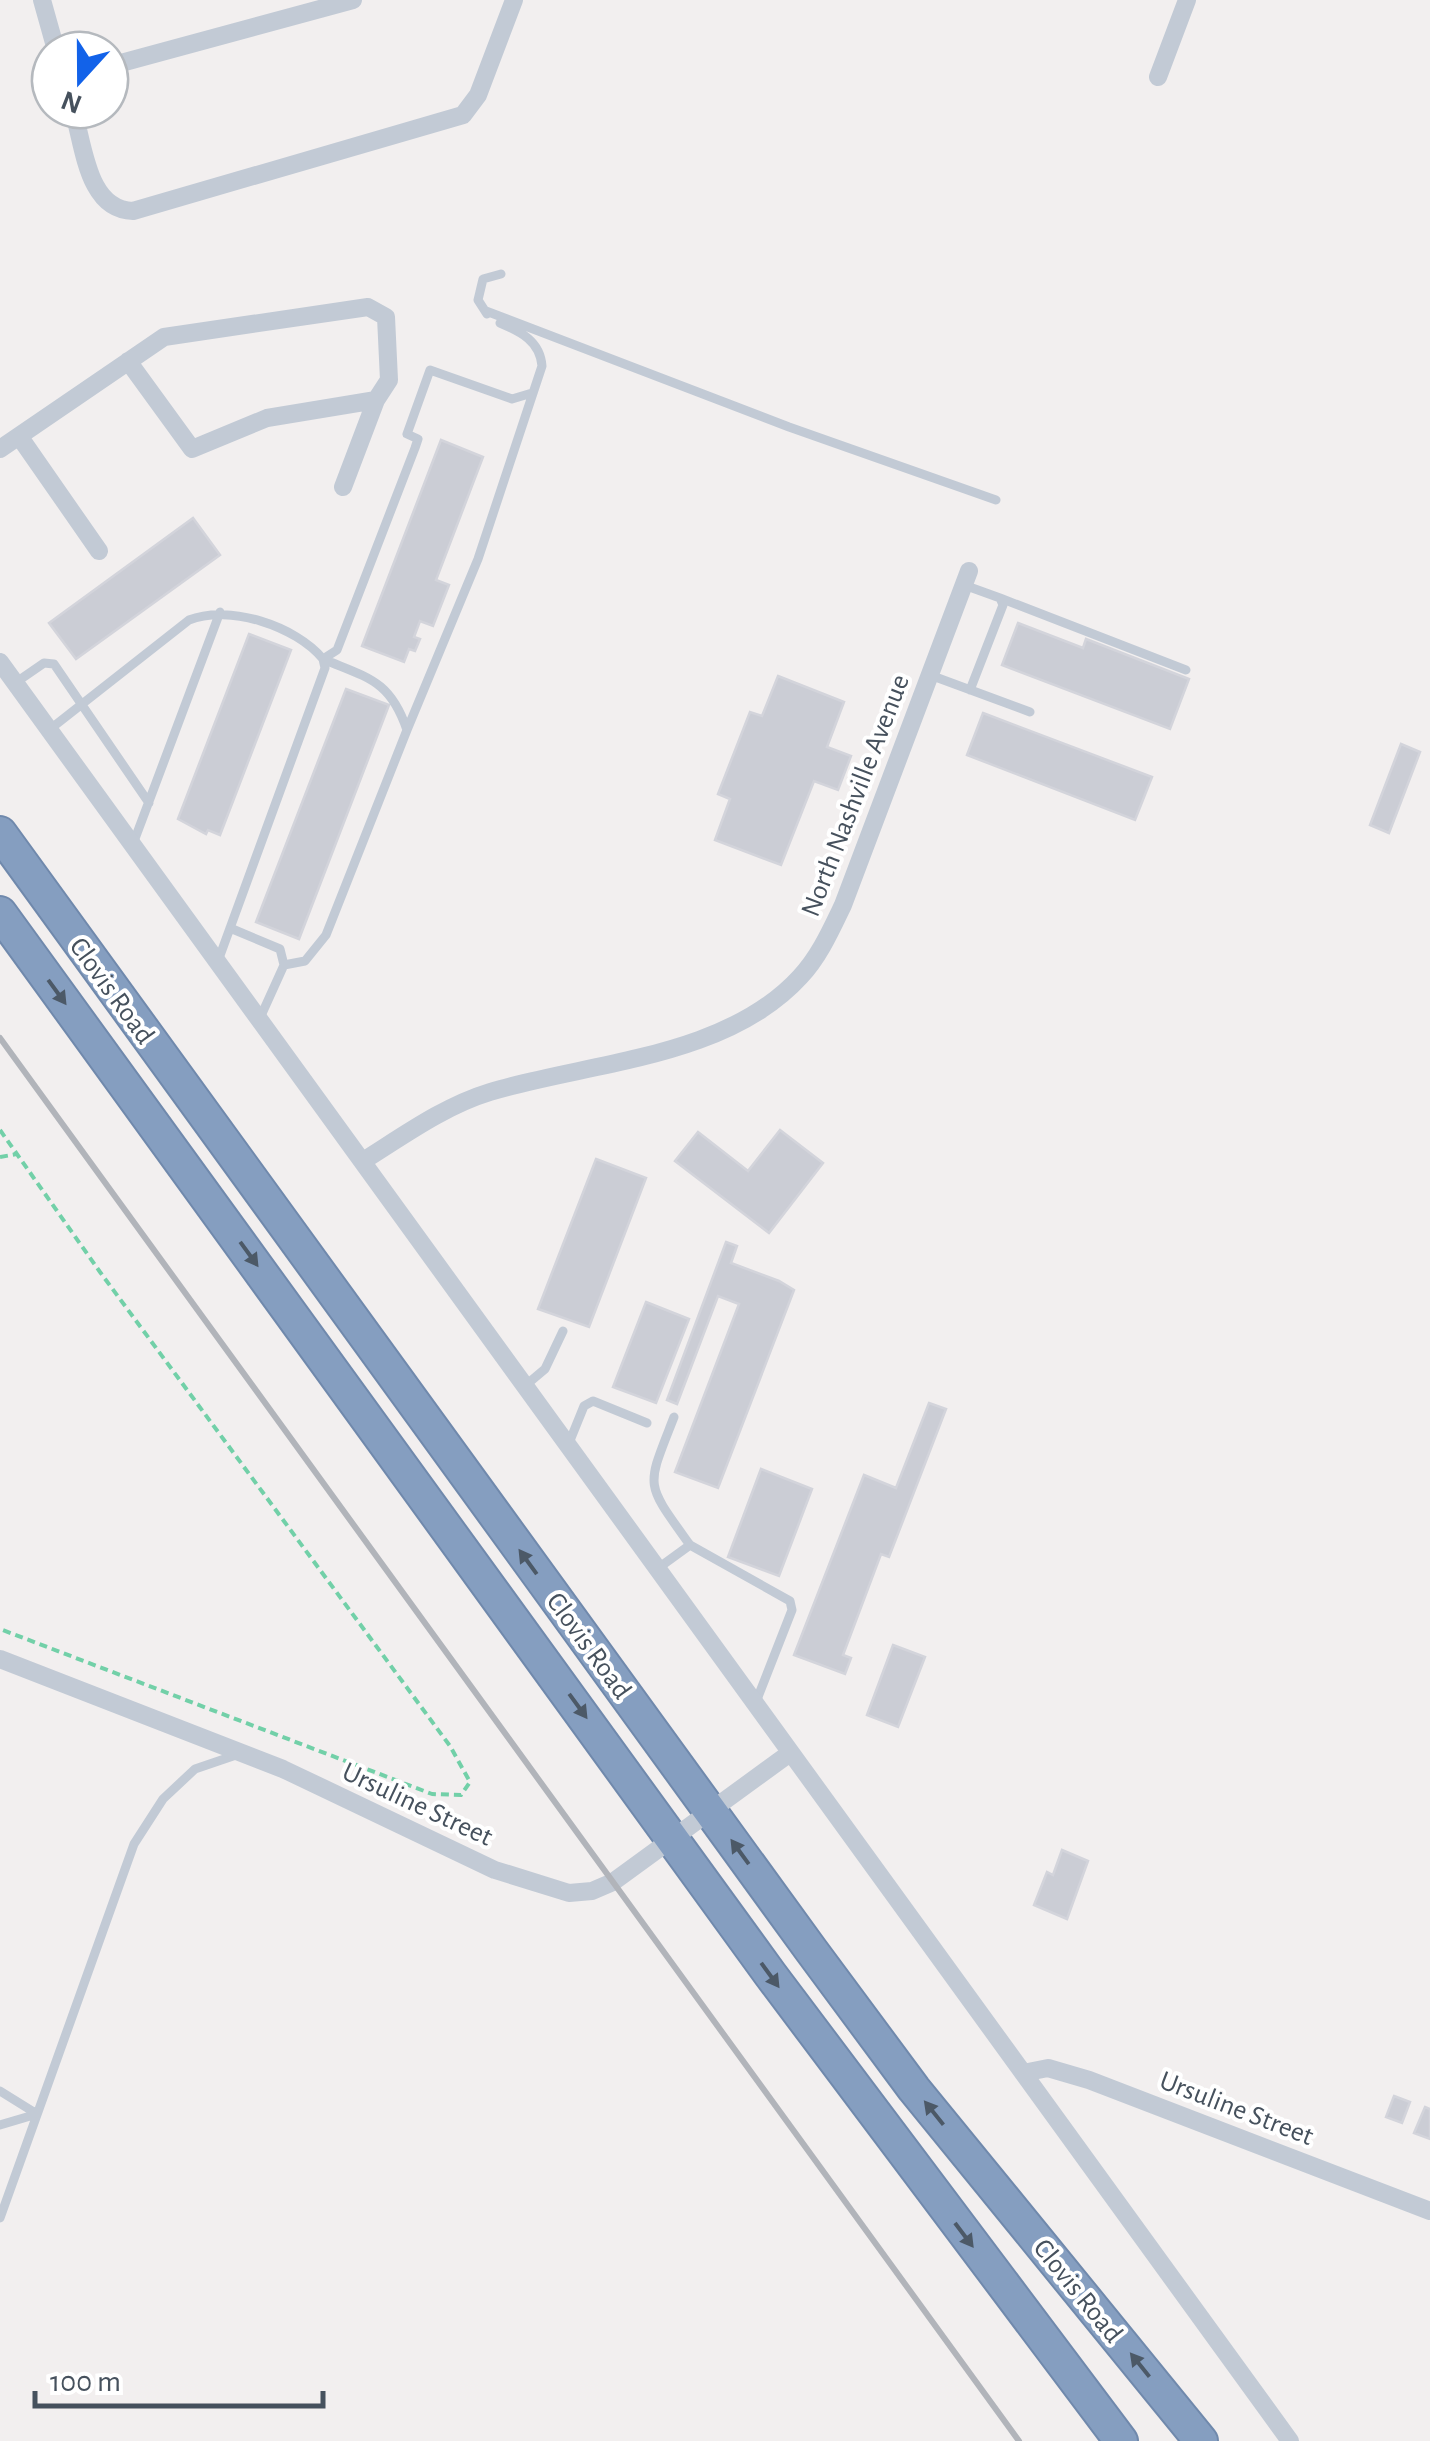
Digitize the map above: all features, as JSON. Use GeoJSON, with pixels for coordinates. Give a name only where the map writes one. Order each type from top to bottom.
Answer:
{"type":"FeatureCollection","features":[{"type":"Feature","properties":{"kind":"highway","name":"Clovis Road"},"geometry":{"type":"LineString","coordinates":[[0,833],[914,2088],[1201,2441]]}},
{"type":"Feature","properties":{"kind":"highway","name":"Clovis Road"},"geometry":{"type":"LineString","coordinates":[[0,913],[863,2100],[1121,2441]]}},
{"type":"Feature","properties":{"kind":"street"},"geometry":{"type":"LineString","coordinates":[[42,0],[50,30]]}},
{"type":"Feature","properties":{"kind":"street"},"geometry":{"type":"LineString","coordinates":[[130,61],[353,0]]}},
{"type":"Feature","properties":{"kind":"street"},"geometry":{"type":"LineString","coordinates":[[80,130],[98,193],[115,208],[133,211],[463,115],[478,94],[514,0]]}},
{"type":"Feature","properties":{"kind":"street"},"geometry":{"type":"LineString","coordinates":[[1158,77],[1187,0]]}},
{"type":"Feature","properties":{"kind":"street"},"geometry":{"type":"LineString","coordinates":[[0,449],[164,336],[368,307],[386,317],[389,380],[376,400],[343,487]]}},
{"type":"Feature","properties":{"kind":"street"},"geometry":{"type":"LineString","coordinates":[[128,361],[192,448],[267,418],[376,400]]}},
{"type":"Feature","properties":{"kind":"street"},"geometry":{"type":"LineString","coordinates":[[19,436],[99,550]]}},
{"type":"Feature","properties":{"kind":"street","name":"North Nashville Avenue"},"geometry":{"type":"LineString","coordinates":[[363,1161],[465,1102],[488,1093],[724,1032],[802,976],[842,905],[966,578]]}},
{"type":"Feature","properties":{"kind":"street"},"geometry":{"type":"LineString","coordinates":[[0,662],[1290,2441]]}},
{"type":"Feature","properties":{"kind":"street","name":"Ursuline Street"},"geometry":{"type":"LineString","coordinates":[[0,1659],[283,1769],[495,1870],[569,1892],[592,1892],[614,1882],[790,1753]]}},
{"type":"Feature","properties":{"kind":"street","name":"Ursuline Street"},"geometry":{"type":"LineString","coordinates":[[1023,2073],[1048,2068],[1088,2080],[1430,2211]]}},
{"type":"Feature","properties":{"kind":"lane"},"geometry":{"type":"LineString","coordinates":[[284,964],[305,962],[326,935],[478,559],[542,366],[541,351],[534,342],[489,318],[478,300],[482,279],[501,274]]}},
{"type":"Feature","properties":{"kind":"lane"},"geometry":{"type":"LineString","coordinates":[[486,311],[789,427],[996,500]]}},
{"type":"Feature","properties":{"kind":"lane"},"geometry":{"type":"LineString","coordinates":[[323,659],[337,650],[418,440],[408,434],[430,370],[512,399],[532,393]]}},
{"type":"Feature","properties":{"kind":"lane"},"geometry":{"type":"LineString","coordinates":[[966,578],[1000,598],[1186,670]]}},
{"type":"Feature","properties":{"kind":"lane"},"geometry":{"type":"LineString","coordinates":[[970,690],[1003,605],[1000,598]]}},
{"type":"Feature","properties":{"kind":"lane"},"geometry":{"type":"LineString","coordinates":[[49,730],[190,620],[220,612],[241,614],[286,632],[323,659],[385,688],[395,700],[407,730]]}},
{"type":"Feature","properties":{"kind":"lane"},"geometry":{"type":"LineString","coordinates":[[132,847],[220,612]]}},
{"type":"Feature","properties":{"kind":"lane"},"geometry":{"type":"LineString","coordinates":[[217,964],[325,668],[323,659]]}},
{"type":"Feature","properties":{"kind":"lane"},"geometry":{"type":"LineString","coordinates":[[15,684],[48,662],[54,664],[149,803]]}},
{"type":"Feature","properties":{"kind":"lane"},"geometry":{"type":"LineString","coordinates":[[930,675],[1030,712]]}},
{"type":"Feature","properties":{"kind":"lane"},"geometry":{"type":"LineString","coordinates":[[230,928],[280,949],[284,964],[259,1020]]}},
{"type":"Feature","properties":{"kind":"lane"},"geometry":{"type":"LineString","coordinates":[[525,1386],[545,1369],[562,1331]]}},
{"type":"Feature","properties":{"kind":"lane"},"geometry":{"type":"LineString","coordinates":[[568,1446],[584,1406],[593,1401],[648,1423]]}},
{"type":"Feature","properties":{"kind":"lane"},"geometry":{"type":"LineString","coordinates":[[674,1417],[652,1474],[652,1486],[690,1545],[792,1604],[755,1705]]}},
{"type":"Feature","properties":{"kind":"lane"},"geometry":{"type":"LineString","coordinates":[[657,1569],[690,1545]]}},
{"type":"Feature","properties":{"kind":"lane"},"geometry":{"type":"LineString","coordinates":[[0,2218],[134,1844],[164,1799],[195,1769],[242,1753]]}},
{"type":"Feature","properties":{"kind":"lane"},"geometry":{"type":"LineString","coordinates":[[0,2091],[37,2114]]}},
{"type":"Feature","properties":{"kind":"lane"},"geometry":{"type":"LineString","coordinates":[[0,2125],[37,2114]]}},
{"type":"Feature","properties":{"kind":"path"},"geometry":{"type":"LineString","coordinates":[[0,1130],[438,1730],[470,1782],[460,1795],[432,1794],[0,1629]]}},
{"type":"Feature","properties":{"kind":"path"},"geometry":{"type":"LineString","coordinates":[[0,1157],[18,1154]]}},
{"type":"Feature","properties":{"kind":"building"},"geometry":{"type":"Polygon","coordinates":[[[441,440],[483,457],[436,580],[449,585],[433,626],[420,621],[414,637],[420,639],[415,651],[409,649],[404,662],[362,646],[441,440]]]}},
{"type":"Feature","properties":{"kind":"building"},"geometry":{"type":"Polygon","coordinates":[[[193,518],[220,555],[76,659],[49,623],[193,518]]]}},
{"type":"Feature","properties":{"kind":"building"},"geometry":{"type":"Polygon","coordinates":[[[1018,623],[1083,648],[1086,639],[1189,679],[1170,729],[1002,665],[1018,623]]]}},
{"type":"Feature","properties":{"kind":"building"},"geometry":{"type":"Polygon","coordinates":[[[249,634],[291,650],[220,835],[208,830],[206,834],[178,819],[249,634]]]}},
{"type":"Feature","properties":{"kind":"building"},"geometry":{"type":"Polygon","coordinates":[[[778,676],[844,702],[827,747],[851,756],[838,790],[814,781],[781,865],[715,840],[730,799],[718,794],[750,712],[762,716],[778,676]]]}},
{"type":"Feature","properties":{"kind":"building"},"geometry":{"type":"Polygon","coordinates":[[[346,689],[389,705],[299,939],[256,922],[346,689]]]}},
{"type":"Feature","properties":{"kind":"building"},"geometry":{"type":"Polygon","coordinates":[[[983,713],[1152,777],[1135,820],[967,755],[983,713]]]}},
{"type":"Feature","properties":{"kind":"building"},"geometry":{"type":"Polygon","coordinates":[[[1401,744],[1420,752],[1389,833],[1370,825],[1401,744]]]}},
{"type":"Feature","properties":{"kind":"building"},"geometry":{"type":"Polygon","coordinates":[[[780,1130],[823,1163],[769,1233],[675,1161],[698,1132],[748,1171],[780,1130]]]}},
{"type":"Feature","properties":{"kind":"building"},"geometry":{"type":"Polygon","coordinates":[[[596,1159],[646,1178],[589,1327],[538,1309],[596,1159]]]}},
{"type":"Feature","properties":{"kind":"building"},"geometry":{"type":"Polygon","coordinates":[[[726,1242],[737,1246],[731,1263],[794,1290],[718,1488],[675,1472],[739,1304],[718,1296],[677,1404],[667,1400],[726,1242]]]}},
{"type":"Feature","properties":{"kind":"building"},"geometry":{"type":"Polygon","coordinates":[[[646,1302],[689,1319],[656,1403],[613,1387],[646,1302]]]}},
{"type":"Feature","properties":{"kind":"building"},"geometry":{"type":"Polygon","coordinates":[[[929,1403],[946,1409],[889,1557],[881,1554],[843,1655],[851,1658],[845,1674],[794,1655],[864,1475],[896,1488],[929,1403]]]}},
{"type":"Feature","properties":{"kind":"building"},"geometry":{"type":"Polygon","coordinates":[[[761,1469],[812,1489],[779,1576],[728,1557],[761,1469]]]}},
{"type":"Feature","properties":{"kind":"building"},"geometry":{"type":"Polygon","coordinates":[[[893,1645],[925,1657],[898,1727],[867,1715],[893,1645]]]}},
{"type":"Feature","properties":{"kind":"building"},"geometry":{"type":"Polygon","coordinates":[[[1062,1850],[1088,1861],[1067,1919],[1034,1905],[1047,1872],[1053,1875],[1062,1850]]]}},
{"type":"Feature","properties":{"kind":"building"},"geometry":{"type":"Polygon","coordinates":[[[1394,2096],[1410,2102],[1402,2123],[1386,2117],[1394,2096]]]}},
{"type":"Feature","properties":{"kind":"building"},"geometry":{"type":"Polygon","coordinates":[[[1425,2107],[1430,2109],[1430,2139],[1414,2133],[1425,2107]]]}},
{"type":"Feature","properties":{"kind":"railway"},"geometry":{"type":"LineString","coordinates":[[0,1038],[1019,2441]]}}]}
